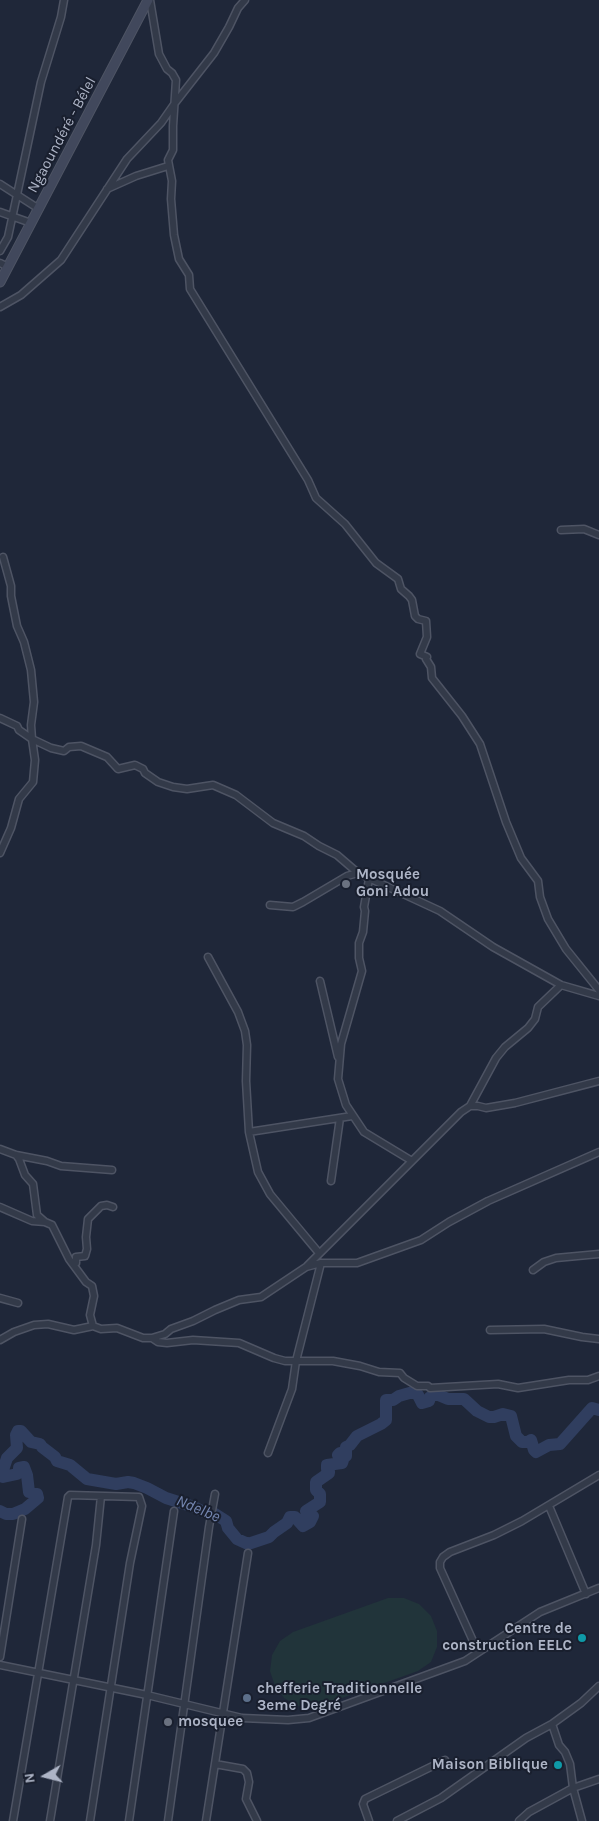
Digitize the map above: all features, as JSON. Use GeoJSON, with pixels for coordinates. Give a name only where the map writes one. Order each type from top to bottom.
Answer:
{"type":"FeatureCollection","features":[{"type":"Feature","properties":{"kind":"main road","name":"Ngaoundéré - Bélel"},"geometry":{"type":"LineString","coordinates":[[0,282],[4,265],[31,224],[149,0]]}},
{"type":"Feature","properties":{"kind":"street"},"geometry":{"type":"LineString","coordinates":[[0,251],[8,237],[41,82],[61,17],[64,0]]}},
{"type":"Feature","properties":{"kind":"street"},"geometry":{"type":"LineString","coordinates":[[149,0],[159,54],[167,69],[176,80],[174,150],[168,160],[168,166],[172,181],[171,199],[174,236],[179,259],[189,275],[190,289],[308,480],[316,498],[345,524],[376,563],[398,579],[401,588],[412,600],[415,616],[418,620],[426,622],[426,637],[420,654],[427,657],[431,667],[432,678],[462,716],[480,744],[506,822],[521,858],[538,881],[540,897],[548,919],[566,949],[599,990]]}},
{"type":"Feature","properties":{"kind":"street"},"geometry":{"type":"LineString","coordinates":[[0,307],[27,290],[61,260],[126,159],[162,123],[174,103],[214,53],[238,8],[245,0]]}},
{"type":"Feature","properties":{"kind":"street"},"geometry":{"type":"LineString","coordinates":[[107,188],[168,166]]}},
{"type":"Feature","properties":{"kind":"street"},"geometry":{"type":"LineString","coordinates":[[0,184],[39,209]]}},
{"type":"Feature","properties":{"kind":"street"},"geometry":{"type":"LineString","coordinates":[[0,212],[31,224]]}},
{"type":"Feature","properties":{"kind":"street"},"geometry":{"type":"LineString","coordinates":[[561,530],[584,529],[599,535]]}},
{"type":"Feature","properties":{"kind":"street"},"geometry":{"type":"LineString","coordinates":[[0,853],[11,828],[19,799],[33,782],[35,760],[31,725],[34,702],[31,670],[18,626],[11,596],[10,581],[3,557]]}},
{"type":"Feature","properties":{"kind":"street"},"geometry":{"type":"LineString","coordinates":[[0,718],[17,726],[19,730],[32,739],[51,748],[64,751],[69,747],[81,746],[107,757],[118,769],[135,766],[143,769],[145,773],[158,782],[180,789],[213,785],[236,795],[273,823],[328,849],[346,861],[358,873],[440,910],[493,947],[560,985],[599,996]]}},
{"type":"Feature","properties":{"kind":"street"},"geometry":{"type":"LineString","coordinates":[[270,905],[293,907],[347,876],[358,873]]}},
{"type":"Feature","properties":{"kind":"street"},"geometry":{"type":"LineString","coordinates":[[369,879],[364,907],[363,932],[359,943],[362,971],[341,1044],[338,1079],[346,1105],[364,1132],[412,1161]]}},
{"type":"Feature","properties":{"kind":"street"},"geometry":{"type":"LineString","coordinates":[[208,957],[238,1012],[245,1031],[249,1132],[258,1172],[270,1194],[319,1253]]}},
{"type":"Feature","properties":{"kind":"street"},"geometry":{"type":"LineString","coordinates":[[320,981],[339,1064]]}},
{"type":"Feature","properties":{"kind":"street"},"geometry":{"type":"LineString","coordinates":[[0,1340],[25,1328],[40,1324],[55,1325],[74,1330],[93,1326],[101,1329],[116,1328],[143,1338],[152,1338],[166,1334],[171,1329],[239,1300],[261,1297],[306,1266],[461,1112],[470,1106],[496,1058],[505,1047],[528,1028],[535,1019],[538,1007],[560,985]]}},
{"type":"Feature","properties":{"kind":"street"},"geometry":{"type":"LineString","coordinates":[[470,1106],[486,1108],[515,1103],[599,1081]]}},
{"type":"Feature","properties":{"kind":"street"},"geometry":{"type":"LineString","coordinates":[[249,1132],[352,1116]]}},
{"type":"Feature","properties":{"kind":"street"},"geometry":{"type":"LineString","coordinates":[[331,1181],[340,1118]]}},
{"type":"Feature","properties":{"kind":"street"},"geometry":{"type":"LineString","coordinates":[[0,1149],[61,1166],[112,1170]]}},
{"type":"Feature","properties":{"kind":"street"},"geometry":{"type":"LineString","coordinates":[[306,1266],[321,1263],[357,1262],[421,1240],[488,1201],[599,1152]]}},
{"type":"Feature","properties":{"kind":"street"},"geometry":{"type":"LineString","coordinates":[[16,1155],[24,1175],[33,1184],[37,1215],[52,1226],[73,1264],[86,1282],[92,1286],[94,1296],[90,1315],[93,1326]]}},
{"type":"Feature","properties":{"kind":"street"},"geometry":{"type":"LineString","coordinates":[[73,1264],[76,1263],[76,1257],[84,1256],[87,1249],[88,1219],[101,1206],[113,1207]]}},
{"type":"Feature","properties":{"kind":"street"},"geometry":{"type":"LineString","coordinates":[[0,1207],[32,1221],[45,1222]]}},
{"type":"Feature","properties":{"kind":"street"},"geometry":{"type":"LineString","coordinates":[[533,1270],[544,1262],[556,1258],[599,1254]]}},
{"type":"Feature","properties":{"kind":"street"},"geometry":{"type":"LineString","coordinates":[[268,1454],[292,1389],[296,1361],[321,1263]]}},
{"type":"Feature","properties":{"kind":"street"},"geometry":{"type":"LineString","coordinates":[[0,1298],[18,1303]]}},
{"type":"Feature","properties":{"kind":"street"},"geometry":{"type":"LineString","coordinates":[[490,1330],[544,1329],[599,1339]]}},
{"type":"Feature","properties":{"kind":"street"},"geometry":{"type":"LineString","coordinates":[[152,1338],[167,1344],[192,1340],[239,1344],[285,1361],[333,1361],[379,1372],[400,1373],[404,1378],[417,1386],[428,1386],[430,1388],[498,1384],[518,1388],[569,1380],[588,1380],[599,1376]]}},
{"type":"Feature","properties":{"kind":"street"},"geometry":{"type":"LineString","coordinates":[[478,1652],[440,1568],[440,1562],[450,1552],[494,1535],[549,1506],[599,1475]]}},
{"type":"Feature","properties":{"kind":"street"},"geometry":{"type":"LineString","coordinates":[[168,1821],[210,1518],[215,1494]]}},
{"type":"Feature","properties":{"kind":"street"},"geometry":{"type":"LineString","coordinates":[[13,1821],[68,1496],[139,1497],[142,1506],[130,1563],[90,1821]]}},
{"type":"Feature","properties":{"kind":"street"},"geometry":{"type":"LineString","coordinates":[[50,1821],[96,1545],[101,1496]]}},
{"type":"Feature","properties":{"kind":"street"},"geometry":{"type":"LineString","coordinates":[[549,1506],[586,1594]]}},
{"type":"Feature","properties":{"kind":"street"},"geometry":{"type":"LineString","coordinates":[[129,1821],[174,1512]]}},
{"type":"Feature","properties":{"kind":"street"},"geometry":{"type":"LineString","coordinates":[[0,1657],[22,1519]]}},
{"type":"Feature","properties":{"kind":"street"},"geometry":{"type":"LineString","coordinates":[[206,1821],[248,1553]]}},
{"type":"Feature","properties":{"kind":"street"},"geometry":{"type":"LineString","coordinates":[[0,1665],[147,1695],[223,1715],[242,1718],[288,1720],[309,1718],[465,1661],[540,1612],[599,1588]]}},
{"type":"Feature","properties":{"kind":"street"},"geometry":{"type":"LineString","coordinates":[[397,1821],[441,1798],[526,1738],[552,1724],[581,1703],[599,1686]]}},
{"type":"Feature","properties":{"kind":"street"},"geometry":{"type":"LineString","coordinates":[[552,1724],[559,1745],[565,1752],[570,1764],[573,1788],[582,1821]]}},
{"type":"Feature","properties":{"kind":"street"},"geometry":{"type":"LineString","coordinates":[[369,1821],[363,1804],[365,1799],[445,1760]]}},
{"type":"Feature","properties":{"kind":"street"},"geometry":{"type":"LineString","coordinates":[[215,1764],[243,1769],[246,1773],[249,1782],[246,1798],[256,1821]]}},
{"type":"Feature","properties":{"kind":"street"},"geometry":{"type":"LineString","coordinates":[[519,1821],[529,1812],[573,1788],[599,1779]]}},
{"type":"Feature","properties":{"kind":"shaded area"},"geometry":{"type":"Polygon","coordinates":[[[388,1598],[404,1598],[419,1604],[431,1616],[437,1631],[437,1647],[431,1662],[418,1671],[314,1708],[298,1706],[284,1698],[275,1686],[270,1671],[272,1655],[280,1641],[293,1632],[388,1598]]]}},
{"type":"Feature","properties":{"kind":"waterway","name":"Ndelbe"},"geometry":{"type":"LineString","coordinates":[[0,1511],[6,1514],[13,1514],[25,1509],[38,1498],[37,1494],[29,1492],[24,1467],[19,1468],[17,1474],[3,1477],[2,1473],[7,1458],[17,1448],[16,1435],[18,1431],[21,1431],[31,1442],[40,1444],[57,1461],[70,1465],[87,1479],[116,1484],[134,1483],[166,1498],[206,1513],[215,1514],[226,1521],[228,1528],[237,1539],[248,1544],[269,1537],[287,1523],[290,1517],[295,1517],[303,1526],[310,1522],[313,1516],[307,1515],[306,1511],[320,1502],[320,1494],[316,1490],[316,1482],[329,1473],[327,1465],[342,1463],[343,1460],[338,1455],[340,1453],[346,1456],[346,1447],[357,1436],[386,1420],[386,1400],[393,1400],[413,1392],[418,1395],[422,1403],[429,1401],[430,1397],[436,1394],[448,1399],[464,1399],[477,1411],[489,1417],[503,1414],[511,1416],[516,1436],[522,1442],[531,1440],[536,1452],[549,1445],[560,1444],[592,1408],[599,1410]]}},
{"type":"Feature","properties":{"kind":"place","name":"Mosquée Goni Adou"},"geometry":{"type":"Point","coordinates":[346,884]}},
{"type":"Feature","properties":{"kind":"place","name":"Centre de construction EELC"},"geometry":{"type":"Point","coordinates":[582,1638]}},
{"type":"Feature","properties":{"kind":"place","name":"chefferie Traditionnelle 3eme Degré"},"geometry":{"type":"Point","coordinates":[247,1698]}},
{"type":"Feature","properties":{"kind":"place","name":"mosquee"},"geometry":{"type":"Point","coordinates":[168,1722]}},
{"type":"Feature","properties":{"kind":"place","name":"Maison Biblique"},"geometry":{"type":"Point","coordinates":[558,1765]}}]}
